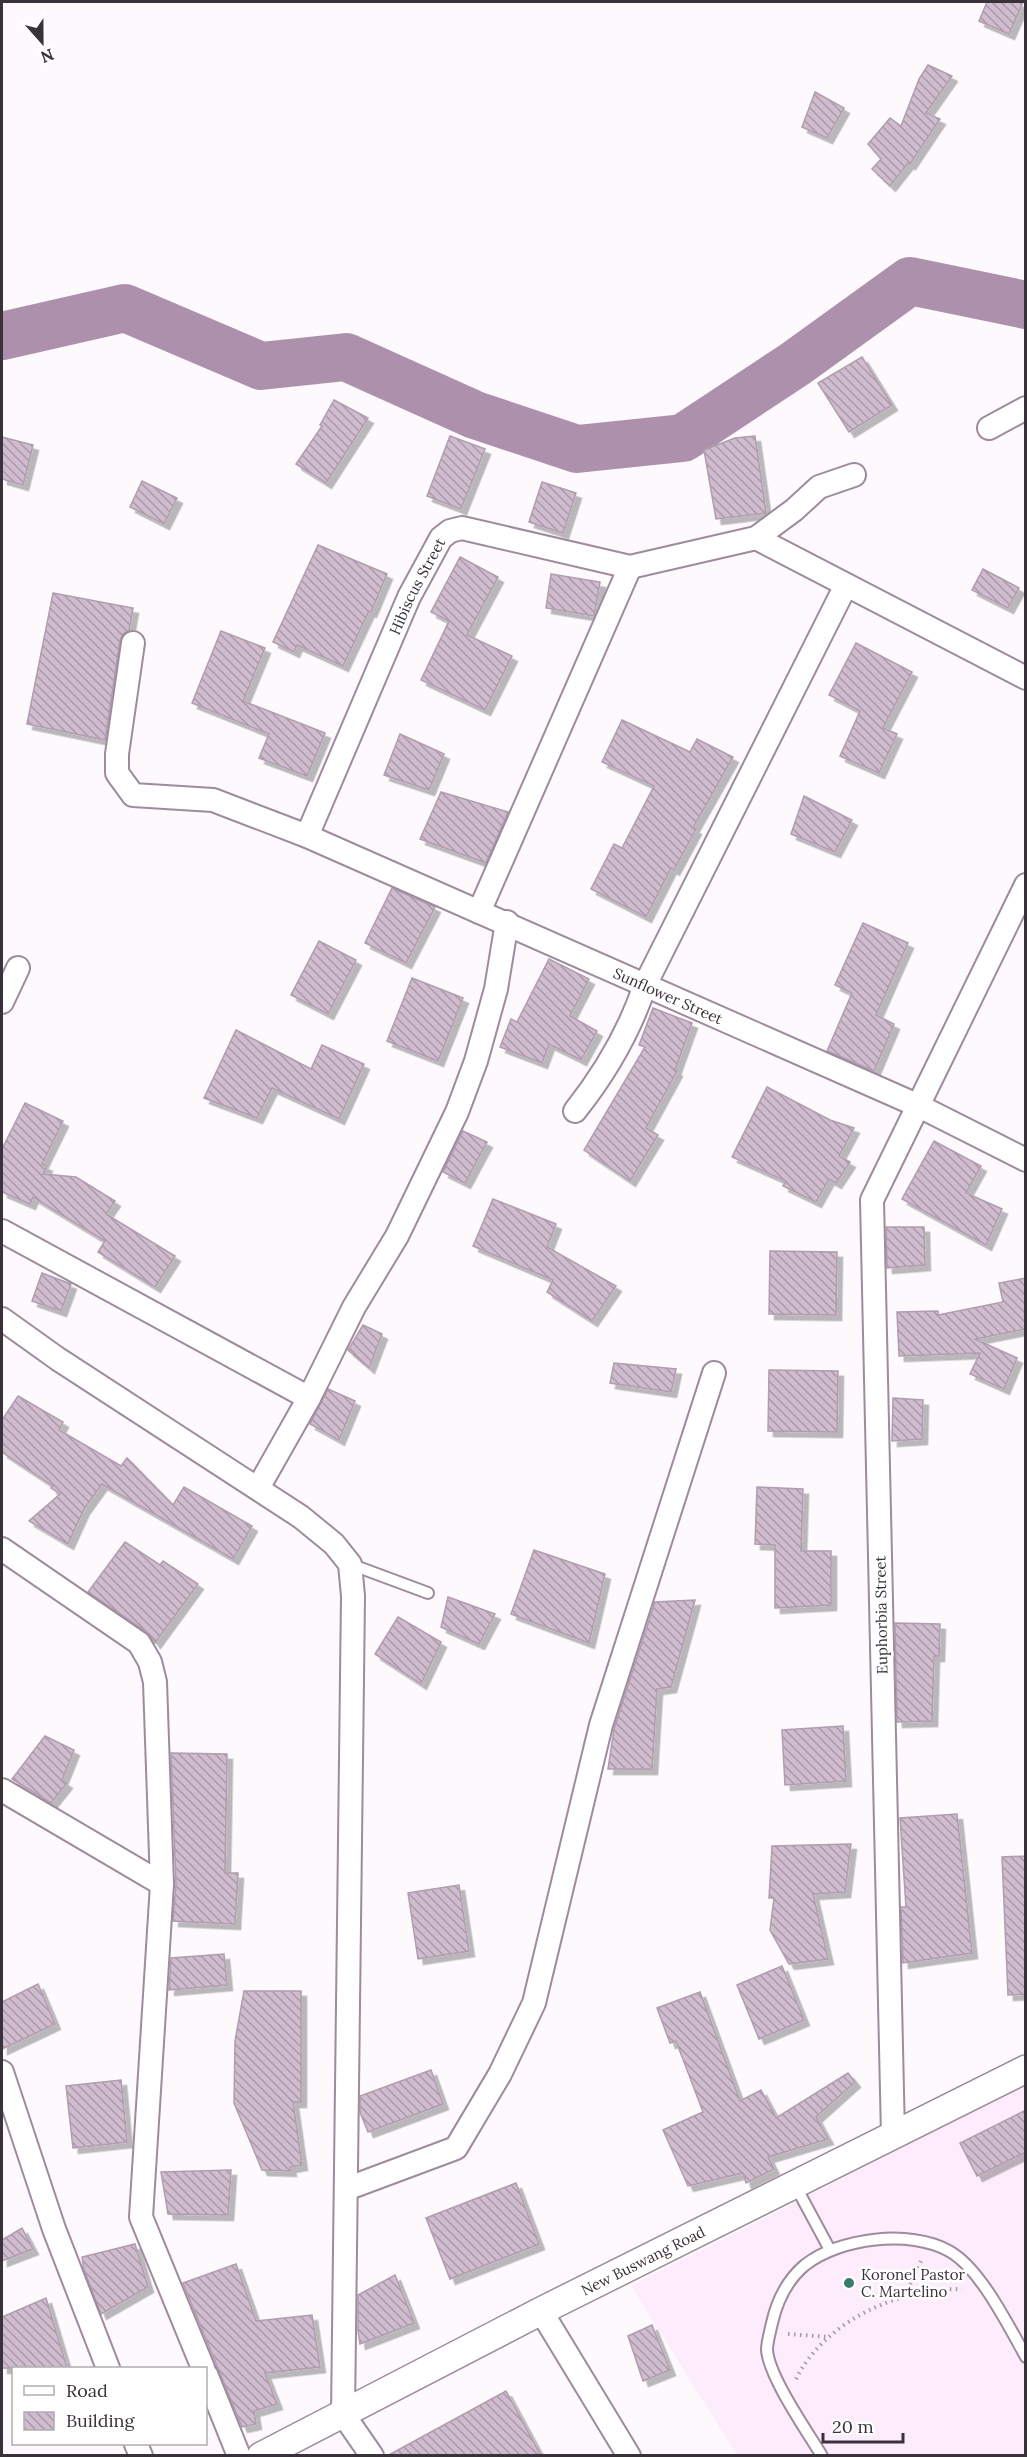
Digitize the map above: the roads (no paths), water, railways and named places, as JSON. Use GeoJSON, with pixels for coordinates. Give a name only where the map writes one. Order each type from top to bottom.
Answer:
{"type":"FeatureCollection","features":[{"type":"Feature","properties":{"kind":"street"},"geometry":{"type":"LineString","coordinates":[[989,428],[1026,408]]}},
{"type":"Feature","properties":{"kind":"street"},"geometry":{"type":"LineString","coordinates":[[854,475],[819,487],[794,510],[756,538],[1026,678]]}},
{"type":"Feature","properties":{"kind":"street","name":"Hibiscus Street"},"geometry":{"type":"LineString","coordinates":[[307,836],[409,597],[441,538],[450,531],[462,528],[630,567],[756,538]]}},
{"type":"Feature","properties":{"kind":"street"},"geometry":{"type":"LineString","coordinates":[[479,912],[630,567]]}},
{"type":"Feature","properties":{"kind":"street"},"geometry":{"type":"LineString","coordinates":[[575,1112],[594,1088],[621,1044],[645,985],[846,585]]}},
{"type":"Feature","properties":{"kind":"street","name":"Sunflower Street"},"geometry":{"type":"LineString","coordinates":[[133,643],[117,754],[117,773],[132,795],[213,800],[307,836],[479,912],[507,922],[919,1106],[1026,1160]]}},
{"type":"Feature","properties":{"kind":"street","name":"Euphorbia Street"},"geometry":{"type":"LineString","coordinates":[[893,2136],[872,1200],[1026,885]]}},
{"type":"Feature","properties":{"kind":"street"},"geometry":{"type":"LineString","coordinates":[[258,1488],[309,1398],[354,1307],[397,1236],[457,1112],[476,1061],[496,989],[507,922]]}},
{"type":"Feature","properties":{"kind":"street"},"geometry":{"type":"LineString","coordinates":[[2,1002],[18,968]]}},
{"type":"Feature","properties":{"kind":"street"},"geometry":{"type":"LineString","coordinates":[[2,1232],[309,1398]]}},
{"type":"Feature","properties":{"kind":"street"},"geometry":{"type":"LineString","coordinates":[[2,1319],[58,1359],[301,1517],[334,1544],[350,1564],[353,1596],[343,2414],[372,2456]]}},
{"type":"Feature","properties":{"kind":"street"},"geometry":{"type":"LineString","coordinates":[[346,2189],[456,2148],[500,2074],[534,2003],[601,1725],[714,1373]]}},
{"type":"Feature","properties":{"kind":"street"},"geometry":{"type":"LineString","coordinates":[[2,1550],[139,1643],[150,1662],[155,1683],[162,1884],[141,2217],[203,2367]]}},
{"type":"Feature","properties":{"kind":"street"},"geometry":{"type":"LineString","coordinates":[[2,1790],[162,1884]]}},
{"type":"Feature","properties":{"kind":"street","name":"New Buswang Road"},"geometry":{"type":"LineString","coordinates":[[261,2456],[541,2311],[1026,2069]]}},
{"type":"Feature","properties":{"kind":"street"},"geometry":{"type":"LineString","coordinates":[[2,2072],[54,2229],[108,2367]]}},
{"type":"Feature","properties":{"kind":"street"},"geometry":{"type":"LineString","coordinates":[[541,2311],[629,2456]]}},
{"type":"Feature","properties":{"kind":"street"},"geometry":{"type":"LineString","coordinates":[[207,2376],[239,2456]]}},
{"type":"Feature","properties":{"kind":"lane"},"geometry":{"type":"LineString","coordinates":[[350,1564],[428,1593]]}},
{"type":"Feature","properties":{"kind":"lane"},"geometry":{"type":"LineString","coordinates":[[795,2184],[830,2250]]}},
{"type":"Feature","properties":{"kind":"lane"},"geometry":{"type":"LineString","coordinates":[[822,2456],[787,2396],[767,2351],[776,2306],[787,2285],[805,2265],[830,2250],[874,2240],[902,2239],[929,2243],[948,2251],[968,2265],[986,2290],[1026,2357]]}},
{"type":"Feature","properties":{"kind":"waterway"},"geometry":{"type":"LineString","coordinates":[[2,336],[125,308],[261,366],[346,357],[475,415],[577,449],[683,438],[795,364],[910,281],[1026,305]]}},
{"type":"Feature","properties":{"kind":"place","name":"Koronel Pastor C. Martelino"},"geometry":{"type":"Point","coordinates":[849,2283]}}]}
